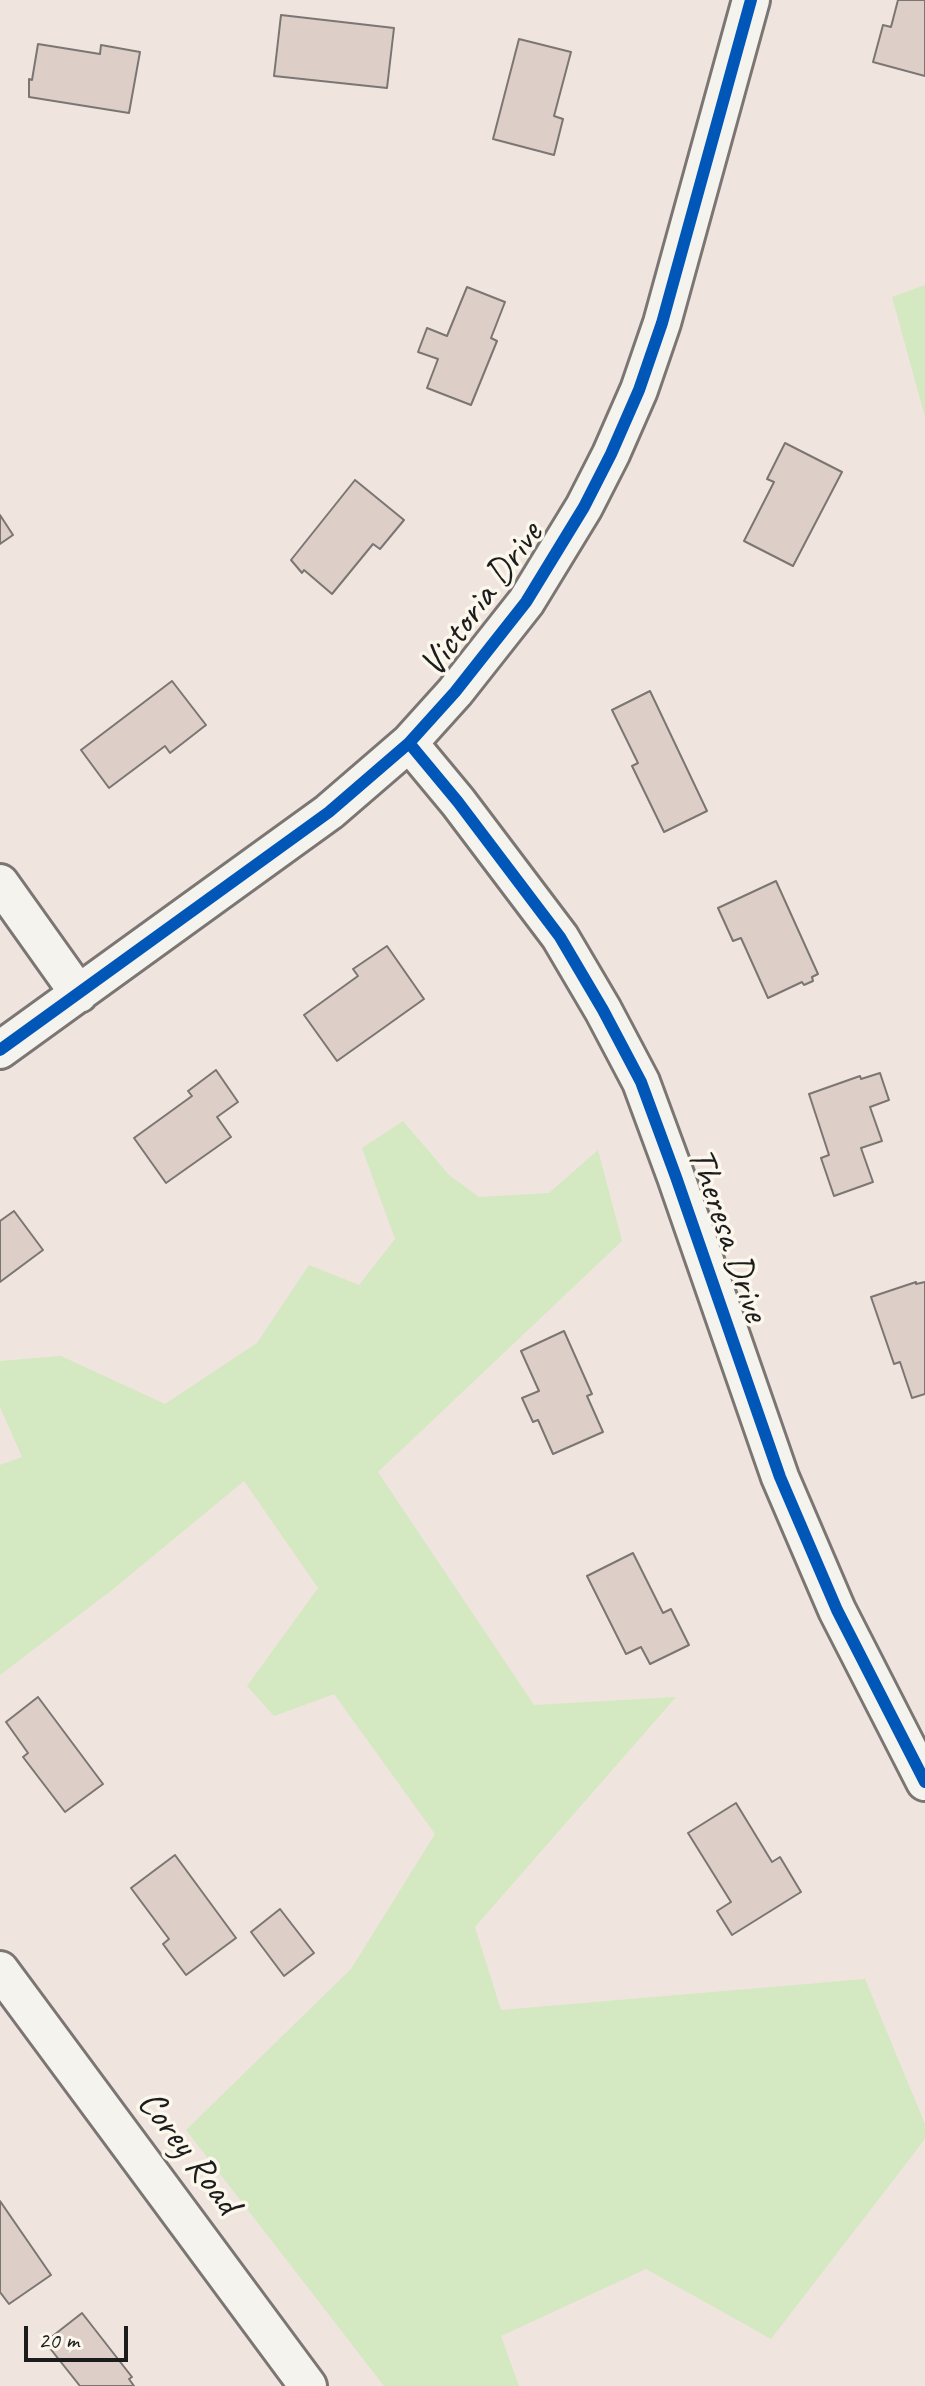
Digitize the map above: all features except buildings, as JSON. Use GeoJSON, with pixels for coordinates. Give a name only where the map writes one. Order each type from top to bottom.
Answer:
{"type":"FeatureCollection","features":[{"type":"Feature","properties":{"kind":"street","name":"Victoria Drive"},"geometry":{"type":"LineString","coordinates":[[0,1050],[329,812],[409,743],[465,680],[526,602],[554,559],[611,454],[639,390],[662,323],[751,0]]}},
{"type":"Feature","properties":{"kind":"street","name":"Theresa Drive"},"geometry":{"type":"LineString","coordinates":[[409,743],[458,802],[560,937],[641,1082],[780,1477],[837,1610],[925,1782]]}},
{"type":"Feature","properties":{"kind":"street"},"geometry":{"type":"LineString","coordinates":[[0,883],[79,994]]}},
{"type":"Feature","properties":{"kind":"street","name":"Corey Road"},"geometry":{"type":"LineString","coordinates":[[0,1970],[308,2386]]}},
{"type":"Feature","properties":{"kind":"green space"},"geometry":{"type":"Polygon","coordinates":[[[925,285],[925,417],[892,297],[925,285]]]}},
{"type":"Feature","properties":{"kind":"green space"},"geometry":{"type":"Polygon","coordinates":[[[403,1121],[449,1175],[479,1197],[549,1193],[598,1150],[622,1241],[378,1472],[534,1705],[676,1697],[475,1927],[501,2010],[865,1979],[925,2124],[925,2139],[771,2339],[646,2269],[501,2336],[519,2386],[384,2386],[186,2130],[351,1969],[435,1834],[334,1694],[274,1716],[247,1686],[318,1588],[244,1481],[112,1590],[0,1675],[0,1465],[22,1457],[0,1407],[0,1361],[61,1356],[165,1404],[257,1343],[309,1265],[359,1285],[395,1239],[362,1148],[403,1121]]]}},
{"type":"Feature","properties":{"kind":"cycle path"},"geometry":{"type":"LineString","coordinates":[[0,1050],[329,812],[409,743],[455,692],[526,602],[584,507],[639,390],[662,323],[751,0]]}},
{"type":"Feature","properties":{"kind":"cycle path"},"geometry":{"type":"LineString","coordinates":[[409,743],[458,802],[560,937],[641,1082],[780,1477],[837,1610],[925,1782]]}}]}
